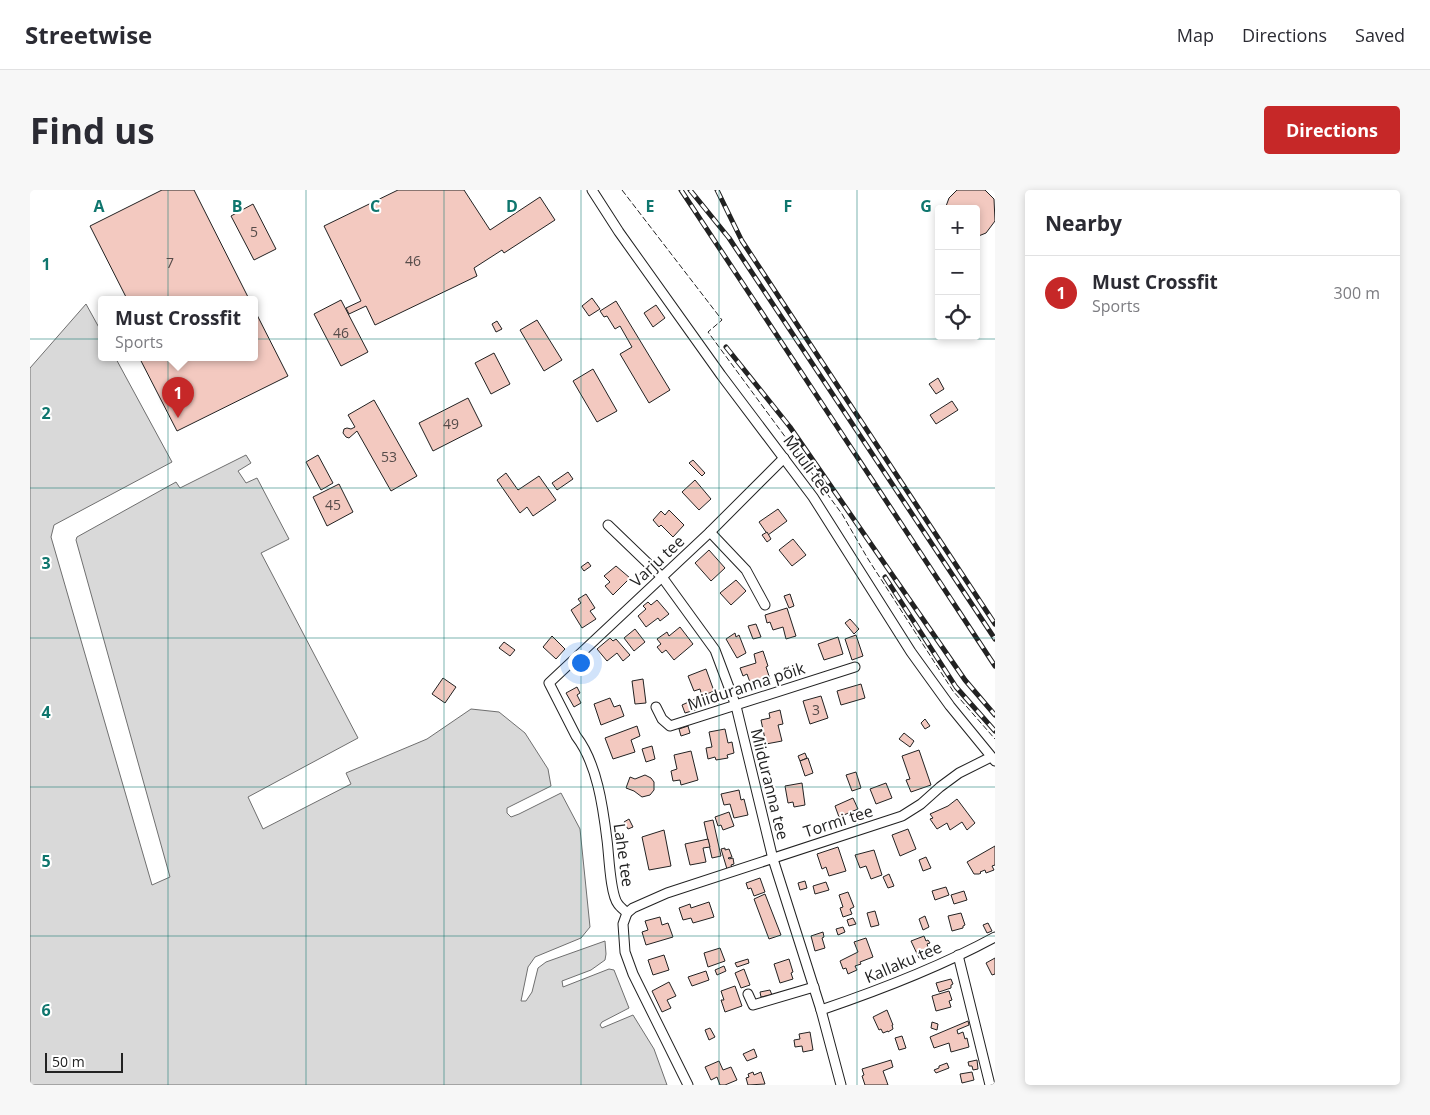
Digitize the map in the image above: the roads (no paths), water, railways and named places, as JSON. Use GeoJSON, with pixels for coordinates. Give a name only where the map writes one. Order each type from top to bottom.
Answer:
{"type":"FeatureCollection","features":[{"type":"Feature","properties":{"kind":"street","name":"Muuli tee"},"geometry":{"type":"LineString","coordinates":[[592,190],[619,232],[721,375],[813,497],[911,652],[950,706],[993,759]]}},
{"type":"Feature","properties":{"kind":"street","name":"Varju tee"},"geometry":{"type":"LineString","coordinates":[[549,683],[710,532],[784,458]]}},
{"type":"Feature","properties":{"kind":"street","name":"Miiduranna tee"},"geometry":{"type":"LineString","coordinates":[[608,525],[662,577],[715,650],[736,706],[773,859],[821,1010],[841,1085]]}},
{"type":"Feature","properties":{"kind":"street"},"geometry":{"type":"LineString","coordinates":[[710,532],[746,570],[765,605]]}},
{"type":"Feature","properties":{"kind":"street","name":"Miiduranna põik"},"geometry":{"type":"LineString","coordinates":[[656,707],[662,719],[670,726],[855,667]]}},
{"type":"Feature","properties":{"kind":"street","name":"Lahe tee"},"geometry":{"type":"LineString","coordinates":[[549,683],[593,768],[605,822],[612,886],[617,904],[627,913]]}},
{"type":"Feature","properties":{"kind":"street","name":"Tormi tee"},"geometry":{"type":"LineString","coordinates":[[627,913],[633,908],[667,893],[902,816],[921,804],[959,773],[993,759]]}},
{"type":"Feature","properties":{"kind":"street"},"geometry":{"type":"LineString","coordinates":[[627,913],[623,924],[625,952],[633,974],[688,1085]]}},
{"type":"Feature","properties":{"kind":"street","name":"Kallaku tee"},"geometry":{"type":"LineString","coordinates":[[821,1010],[875,991],[995,937]]}},
{"type":"Feature","properties":{"kind":"street"},"geometry":{"type":"LineString","coordinates":[[958,955],[990,1085]]}},
{"type":"Feature","properties":{"kind":"street"},"geometry":{"type":"LineString","coordinates":[[748,994],[753,1005],[814,987]]}},
{"type":"Feature","properties":{"kind":"railway"},"geometry":{"type":"LineString","coordinates":[[681,190],[995,666]]}},
{"type":"Feature","properties":{"kind":"railway"},"geometry":{"type":"LineString","coordinates":[[690,190],[729,238],[995,639]]}},
{"type":"Feature","properties":{"kind":"railway"},"geometry":{"type":"LineString","coordinates":[[717,190],[742,241],[995,624]]}},
{"type":"Feature","properties":{"kind":"railway"},"geometry":{"type":"LineString","coordinates":[[726,347],[790,427],[965,680],[995,715]]}},
{"type":"Feature","properties":{"kind":"railway"},"geometry":{"type":"LineString","coordinates":[[885,577],[956,687],[995,731]]}},
{"type":"Feature","properties":{"kind":"place","name":"Must Crossfit"},"geometry":{"type":"Point","coordinates":[178,418]}}]}
